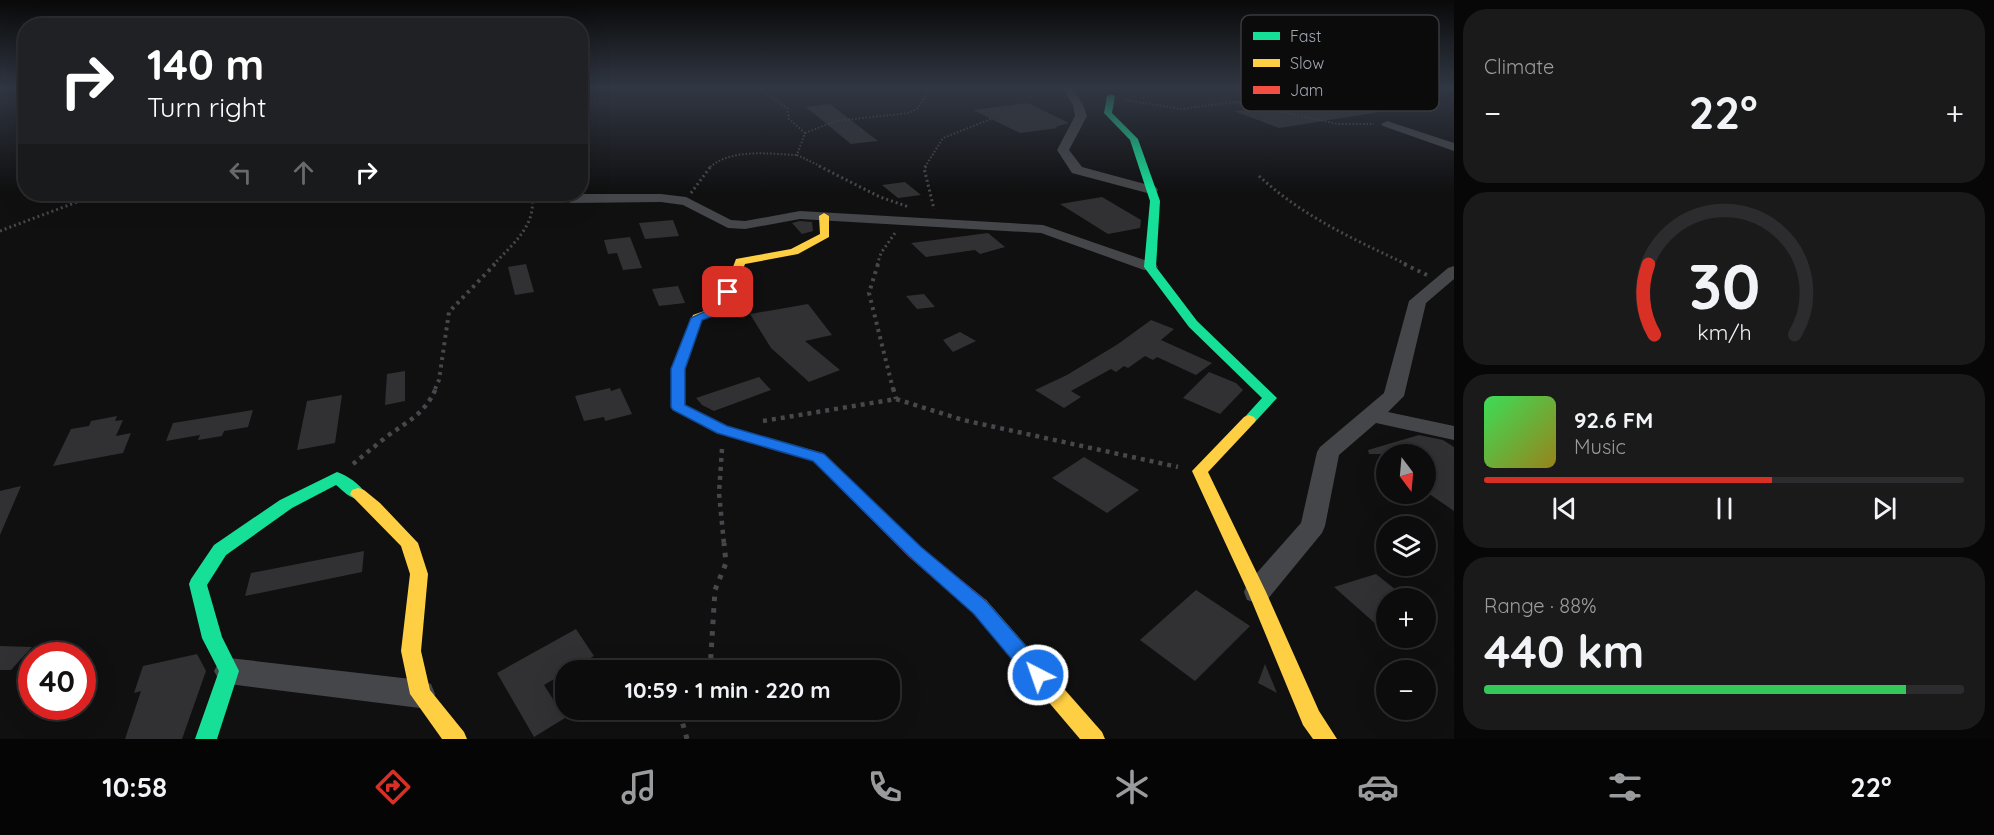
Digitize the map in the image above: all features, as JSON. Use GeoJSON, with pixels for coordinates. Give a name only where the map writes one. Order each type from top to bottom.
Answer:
{"type":"FeatureCollection","features":[{"type":"Feature","properties":{"kind":"street"},"geometry":{"type":"LineString","coordinates":[[1078,122],[1063,150],[1077,170],[1152,190]]}},
{"type":"Feature","properties":{"kind":"street"},"geometry":{"type":"LineString","coordinates":[[1117,122],[1134,139],[1155,201],[1150,267]]}},
{"type":"Feature","properties":{"kind":"street"},"geometry":{"type":"LineString","coordinates":[[1387,124],[1454,147]]}},
{"type":"Feature","properties":{"kind":"street"},"geometry":{"type":"LineString","coordinates":[[588,200],[661,198],[686,201],[728,224],[745,225],[800,216],[824,216],[1043,229],[1150,267],[1193,324],[1270,398],[1200,471],[1257,592],[1311,718],[1326,739]]}},
{"type":"Feature","properties":{"kind":"street"},"geometry":{"type":"LineString","coordinates":[[824,216],[825,236],[794,252],[740,261],[723,308],[697,318],[678,369],[678,407],[722,430],[818,458],[915,552],[981,608],[1094,739]]}},
{"type":"Feature","properties":{"kind":"street"},"geometry":{"type":"LineString","coordinates":[[1257,592],[1313,526],[1328,452],[1394,396],[1418,301],[1448,277]]}},
{"type":"Feature","properties":{"kind":"street"},"geometry":{"type":"LineString","coordinates":[[1372,415],[1454,433]]}},
{"type":"Feature","properties":{"kind":"street"},"geometry":{"type":"LineString","coordinates":[[206,739],[229,671],[212,639],[198,584],[220,550],[285,504],[337,478],[374,507],[409,543],[419,574],[411,651],[420,694],[456,739]]}},
{"type":"Feature","properties":{"kind":"street"},"geometry":{"type":"LineString","coordinates":[[229,671],[420,694]]}},
{"type":"Feature","properties":{"kind":"path"},"geometry":{"type":"LineString","coordinates":[[793,122],[805,133]]}},
{"type":"Feature","properties":{"kind":"path"},"geometry":{"type":"LineString","coordinates":[[797,155],[805,133],[832,122]]}},
{"type":"Feature","properties":{"kind":"path"},"geometry":{"type":"LineString","coordinates":[[925,211],[935,213],[924,168],[943,138],[982,122]]}},
{"type":"Feature","properties":{"kind":"path"},"geometry":{"type":"LineString","coordinates":[[1331,122],[1387,124]]}},
{"type":"Feature","properties":{"kind":"path"},"geometry":{"type":"LineString","coordinates":[[686,201],[700,178],[717,161],[751,154],[797,155],[827,168],[885,201],[915,208]]}},
{"type":"Feature","properties":{"kind":"path"},"geometry":{"type":"LineString","coordinates":[[1259,176],[1274,192],[1306,213],[1448,277]]}},
{"type":"Feature","properties":{"kind":"path"},"geometry":{"type":"LineString","coordinates":[[0,231],[80,201]]}},
{"type":"Feature","properties":{"kind":"path"},"geometry":{"type":"LineString","coordinates":[[337,478],[389,435],[409,423],[430,401],[439,380],[448,312],[522,234],[534,211],[532,201]]}},
{"type":"Feature","properties":{"kind":"path"},"geometry":{"type":"LineString","coordinates":[[896,399],[869,293],[881,253],[904,220]]}},
{"type":"Feature","properties":{"kind":"path"},"geometry":{"type":"LineString","coordinates":[[711,660],[715,590],[726,563],[719,493],[722,430],[781,417],[896,399],[963,420],[1200,471]]}},
{"type":"Feature","properties":{"kind":"path"},"geometry":{"type":"LineString","coordinates":[[683,720],[687,739]]}},
{"type":"Feature","properties":{"kind":"building"},"geometry":{"type":"Polygon","coordinates":[[[825,122],[854,122],[878,141],[851,144],[825,122]]]}},
{"type":"Feature","properties":{"kind":"building"},"geometry":{"type":"Polygon","coordinates":[[[999,122],[1069,123],[1055,127],[1058,128],[1020,133],[999,122]]]}},
{"type":"Feature","properties":{"kind":"building"},"geometry":{"type":"Polygon","coordinates":[[[1264,122],[1314,122],[1279,128],[1264,122]]]}},
{"type":"Feature","properties":{"kind":"building"},"geometry":{"type":"Polygon","coordinates":[[[905,182],[921,195],[898,198],[882,185],[905,182]]]}},
{"type":"Feature","properties":{"kind":"building"},"geometry":{"type":"Polygon","coordinates":[[[1102,197],[1141,220],[1140,228],[1108,234],[1060,204],[1102,197]]]}},
{"type":"Feature","properties":{"kind":"building"},"geometry":{"type":"Polygon","coordinates":[[[673,220],[679,236],[645,239],[639,223],[673,220]]]}},
{"type":"Feature","properties":{"kind":"building"},"geometry":{"type":"Polygon","coordinates":[[[812,222],[813,231],[802,234],[792,223],[812,222]]]}},
{"type":"Feature","properties":{"kind":"building"},"geometry":{"type":"Polygon","coordinates":[[[988,233],[1005,247],[980,254],[975,250],[926,257],[911,243],[988,233]]]}},
{"type":"Feature","properties":{"kind":"building"},"geometry":{"type":"Polygon","coordinates":[[[630,237],[642,268],[623,270],[617,253],[608,254],[604,240],[630,237]]]}},
{"type":"Feature","properties":{"kind":"building"},"geometry":{"type":"Polygon","coordinates":[[[526,264],[534,292],[515,295],[508,267],[526,264]]]}},
{"type":"Feature","properties":{"kind":"building"},"geometry":{"type":"Polygon","coordinates":[[[678,286],[685,303],[659,306],[652,289],[678,286]]]}},
{"type":"Feature","properties":{"kind":"building"},"geometry":{"type":"Polygon","coordinates":[[[924,294],[935,307],[917,309],[906,296],[924,294]]]}},
{"type":"Feature","properties":{"kind":"building"},"geometry":{"type":"Polygon","coordinates":[[[808,304],[832,335],[805,341],[840,370],[809,382],[771,348],[750,314],[808,304]]]}},
{"type":"Feature","properties":{"kind":"building"},"geometry":{"type":"Polygon","coordinates":[[[1151,320],[1174,329],[1161,340],[1212,363],[1196,375],[1157,357],[1153,360],[1145,356],[1128,368],[1124,366],[1116,372],[1111,369],[1071,391],[1081,397],[1064,408],[1035,390],[1067,375],[1118,344],[1151,320]]]}},
{"type":"Feature","properties":{"kind":"building"},"geometry":{"type":"Polygon","coordinates":[[[960,332],[976,341],[953,352],[943,340],[960,332]]]}},
{"type":"Feature","properties":{"kind":"building"},"geometry":{"type":"Polygon","coordinates":[[[405,371],[405,401],[385,405],[387,374],[405,371]]]}},
{"type":"Feature","properties":{"kind":"building"},"geometry":{"type":"Polygon","coordinates":[[[1209,372],[1236,383],[1243,390],[1220,414],[1183,398],[1209,372]]]}},
{"type":"Feature","properties":{"kind":"building"},"geometry":{"type":"Polygon","coordinates":[[[759,377],[771,390],[714,411],[702,405],[696,398],[759,377]]]}},
{"type":"Feature","properties":{"kind":"building"},"geometry":{"type":"Polygon","coordinates":[[[610,388],[611,391],[620,388],[632,414],[605,421],[604,417],[584,421],[575,396],[610,388]]]}},
{"type":"Feature","properties":{"kind":"building"},"geometry":{"type":"Polygon","coordinates":[[[342,395],[335,443],[297,450],[307,401],[342,395]]]}},
{"type":"Feature","properties":{"kind":"building"},"geometry":{"type":"Polygon","coordinates":[[[253,410],[248,427],[224,431],[222,436],[198,440],[200,435],[166,441],[173,423],[253,410]]]}},
{"type":"Feature","properties":{"kind":"building"},"geometry":{"type":"Polygon","coordinates":[[[117,416],[115,421],[123,420],[116,436],[131,433],[123,453],[53,466],[71,429],[89,426],[91,421],[117,416]]]}},
{"type":"Feature","properties":{"kind":"building"},"geometry":{"type":"Polygon","coordinates":[[[1419,435],[1443,440],[1454,447],[1454,511],[1436,499],[1436,444],[1388,444],[1419,435]]]}},
{"type":"Feature","properties":{"kind":"building"},"geometry":{"type":"Polygon","coordinates":[[[1376,448],[1376,454],[1369,454],[1368,450],[1376,448]]]}},
{"type":"Feature","properties":{"kind":"building"},"geometry":{"type":"Polygon","coordinates":[[[1084,457],[1139,490],[1107,513],[1052,478],[1084,457]]]}},
{"type":"Feature","properties":{"kind":"building"},"geometry":{"type":"Polygon","coordinates":[[[21,486],[0,535],[0,491],[21,486]]]}},
{"type":"Feature","properties":{"kind":"building"},"geometry":{"type":"Polygon","coordinates":[[[364,551],[362,572],[245,596],[251,573],[364,551]]]}},
{"type":"Feature","properties":{"kind":"building"},"geometry":{"type":"Polygon","coordinates":[[[1376,574],[1394,588],[1376,588],[1376,624],[1334,587],[1376,574]]]}},
{"type":"Feature","properties":{"kind":"building"},"geometry":{"type":"Polygon","coordinates":[[[1196,590],[1250,626],[1195,681],[1140,640],[1196,590]]]}},
{"type":"Feature","properties":{"kind":"building"},"geometry":{"type":"Polygon","coordinates":[[[576,629],[594,656],[587,660],[555,660],[555,679],[544,685],[555,702],[555,720],[562,720],[534,737],[497,673],[576,629]]]}},
{"type":"Feature","properties":{"kind":"building"},"geometry":{"type":"Polygon","coordinates":[[[0,646],[18,647],[18,662],[11,670],[0,670],[0,646]]]}},
{"type":"Feature","properties":{"kind":"building"},"geometry":{"type":"Polygon","coordinates":[[[197,654],[206,671],[182,739],[125,739],[141,691],[134,693],[143,666],[197,654]]]}},
{"type":"Feature","properties":{"kind":"building"},"geometry":{"type":"Polygon","coordinates":[[[1265,664],[1277,693],[1258,683],[1265,664]]]}},
{"type":"Feature","properties":{"kind":"traffic: fast"},"geometry":{"type":"LineString","coordinates":[[1117,122],[1134,139],[1155,201],[1150,267],[1193,324],[1270,398],[1249,420]]}},
{"type":"Feature","properties":{"kind":"traffic: fast"},"geometry":{"type":"LineString","coordinates":[[206,739],[229,671],[212,638],[198,584],[220,550],[286,504],[337,478],[358,494]]}},
{"type":"Feature","properties":{"kind":"traffic: slow"},"geometry":{"type":"LineString","coordinates":[[688,412],[678,407],[678,369],[697,318],[723,308],[740,261],[794,252],[825,235],[824,216]]}},
{"type":"Feature","properties":{"kind":"traffic: slow"},"geometry":{"type":"LineString","coordinates":[[1249,420],[1200,471],[1257,592],[1311,718],[1326,739]]}},
{"type":"Feature","properties":{"kind":"traffic: slow"},"geometry":{"type":"LineString","coordinates":[[358,494],[409,543],[419,574],[411,651],[420,694],[456,739]]}},
{"type":"Feature","properties":{"kind":"traffic: slow"},"geometry":{"type":"LineString","coordinates":[[979,606],[1094,739]]}},
{"type":"Feature","properties":{"kind":"traffic: jam"},"geometry":{"type":"LineString","coordinates":[[688,412],[722,430],[818,457],[915,552],[979,606]]}},
{"type":"Feature","properties":{"kind":"route"},"geometry":{"type":"LineString","coordinates":[[728,292],[723,308],[697,318],[678,369],[678,407],[722,430],[818,458],[915,552],[981,608],[1038,675]]}}]}
